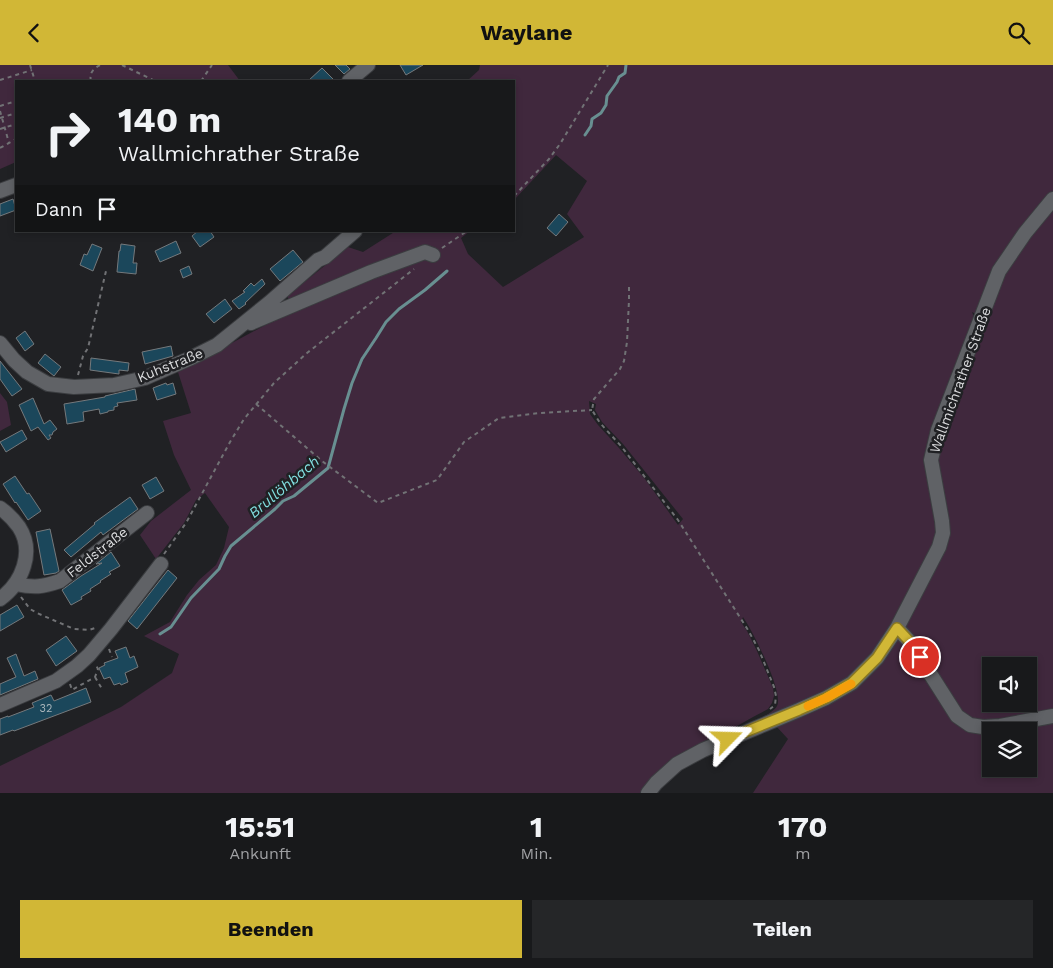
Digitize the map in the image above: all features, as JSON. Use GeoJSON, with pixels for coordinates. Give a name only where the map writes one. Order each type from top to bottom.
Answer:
{"type":"FeatureCollection","features":[{"type":"Feature","properties":{"kind":"street"},"geometry":{"type":"LineString","coordinates":[[350,80],[368,65]]}},
{"type":"Feature","properties":{"kind":"street"},"geometry":{"type":"LineString","coordinates":[[0,191],[15,185]]}},
{"type":"Feature","properties":{"kind":"street","name":"Wallmichrather Straße"},"geometry":{"type":"LineString","coordinates":[[648,793],[656,783],[678,764],[728,739],[826,698],[852,683],[877,658],[897,628],[939,547],[942,521],[931,459],[938,430],[999,271],[1025,233],[1053,199]]}},
{"type":"Feature","properties":{"kind":"street","name":"Kuhstraße"},"geometry":{"type":"LineString","coordinates":[[0,343],[27,372],[48,384],[74,387],[114,385],[145,378],[191,359],[217,345],[354,232]]}},
{"type":"Feature","properties":{"kind":"street"},"geometry":{"type":"LineString","coordinates":[[234,331],[371,272],[424,252],[433,255]]}},
{"type":"Feature","properties":{"kind":"street"},"geometry":{"type":"LineString","coordinates":[[0,508],[18,526],[26,545],[26,560],[22,573],[10,591],[0,599]]}},
{"type":"Feature","properties":{"kind":"street","name":"Feldstraße"},"geometry":{"type":"LineString","coordinates":[[15,584],[39,587],[60,581],[147,513]]}},
{"type":"Feature","properties":{"kind":"street"},"geometry":{"type":"LineString","coordinates":[[0,705],[47,686],[66,675],[89,655],[161,564]]}},
{"type":"Feature","properties":{"kind":"street"},"geometry":{"type":"LineString","coordinates":[[897,628],[910,642],[957,716],[970,725],[1000,727],[1053,716]]}},
{"type":"Feature","properties":{"kind":"path"},"geometry":{"type":"LineString","coordinates":[[30,65],[35,80]]}},
{"type":"Feature","properties":{"kind":"path"},"geometry":{"type":"LineString","coordinates":[[91,80],[90,73],[100,65]]}},
{"type":"Feature","properties":{"kind":"path"},"geometry":{"type":"LineString","coordinates":[[122,65],[153,80]]}},
{"type":"Feature","properties":{"kind":"path"},"geometry":{"type":"LineString","coordinates":[[203,80],[212,65]]}},
{"type":"Feature","properties":{"kind":"path"},"geometry":{"type":"LineString","coordinates":[[515,195],[549,159],[560,144],[608,65]]}},
{"type":"Feature","properties":{"kind":"path"},"geometry":{"type":"LineString","coordinates":[[0,80],[32,70]]}},
{"type":"Feature","properties":{"kind":"path"},"geometry":{"type":"LineString","coordinates":[[0,106],[15,101]]}},
{"type":"Feature","properties":{"kind":"path"},"geometry":{"type":"LineString","coordinates":[[0,111],[9,143]]}},
{"type":"Feature","properties":{"kind":"path"},"geometry":{"type":"LineString","coordinates":[[1,118],[15,113]]}},
{"type":"Feature","properties":{"kind":"path"},"geometry":{"type":"LineString","coordinates":[[0,129],[15,124]]}},
{"type":"Feature","properties":{"kind":"path"},"geometry":{"type":"LineString","coordinates":[[0,148],[15,140]]}},
{"type":"Feature","properties":{"kind":"path"},"geometry":{"type":"LineString","coordinates":[[433,255],[466,232]]}},
{"type":"Feature","properties":{"kind":"path"},"geometry":{"type":"LineString","coordinates":[[161,564],[165,552],[186,523],[244,419],[274,383],[307,353],[417,267]]}},
{"type":"Feature","properties":{"kind":"path"},"geometry":{"type":"LineString","coordinates":[[74,387],[83,356],[88,348],[106,271]]}},
{"type":"Feature","properties":{"kind":"path"},"geometry":{"type":"LineString","coordinates":[[628,287],[627,342],[624,361],[620,369],[594,399],[592,410],[600,423],[621,446],[678,520],[748,630],[759,650],[774,687],[776,696],[774,705],[768,711]]}},
{"type":"Feature","properties":{"kind":"path"},"geometry":{"type":"LineString","coordinates":[[256,404],[322,461],[378,503],[437,480],[464,442],[499,418],[592,410]]}},
{"type":"Feature","properties":{"kind":"path"},"geometry":{"type":"LineString","coordinates":[[15,584],[30,609],[74,629],[89,630],[104,624],[115,624]]}},
{"type":"Feature","properties":{"kind":"path"},"geometry":{"type":"LineString","coordinates":[[66,675],[72,689],[95,677],[98,669],[89,655]]}},
{"type":"Feature","properties":{"kind":"path"},"geometry":{"type":"LineString","coordinates":[[95,677],[102,689]]}},
{"type":"Feature","properties":{"kind":"shaded area"},"geometry":{"type":"Polygon","coordinates":[[[0,65],[228,65],[239,80],[15,80],[15,162],[0,169],[0,65]]]}},
{"type":"Feature","properties":{"kind":"shaded area"},"geometry":{"type":"Polygon","coordinates":[[[480,65],[1053,65],[1053,712],[994,722],[982,722],[982,724],[961,713],[904,629],[946,520],[948,512],[942,500],[934,546],[893,626],[874,654],[838,686],[741,728],[775,709],[778,699],[772,675],[743,617],[741,622],[757,651],[773,688],[774,696],[772,703],[768,709],[737,726],[726,736],[653,780],[641,793],[0,793],[0,766],[121,707],[172,673],[179,654],[144,636],[170,622],[199,580],[216,565],[224,548],[229,527],[205,493],[196,500],[184,523],[156,559],[140,535],[151,521],[191,490],[174,455],[163,421],[191,413],[178,372],[271,322],[292,305],[287,296],[348,247],[363,252],[394,232],[469,232],[461,238],[468,254],[503,287],[584,237],[567,214],[587,181],[556,155],[515,199],[515,80],[468,80],[479,70],[480,65]],[[972,312],[978,327],[982,331],[988,320],[972,312]],[[957,364],[963,383],[970,368],[957,364]],[[589,401],[590,414],[645,479],[678,525],[683,519],[623,444],[602,422],[595,410],[596,404],[589,401]]]}},
{"type":"Feature","properties":{"kind":"shaded area"},"geometry":{"type":"Polygon","coordinates":[[[0,393],[7,402],[11,425],[0,431],[0,393]]]}},
{"type":"Feature","properties":{"kind":"shaded area"},"geometry":{"type":"Polygon","coordinates":[[[902,639],[967,728],[982,726],[982,777],[1037,777],[1037,722],[1024,722],[1053,719],[1053,793],[753,793],[788,739],[776,726],[844,695],[894,640],[902,639]]]}},
{"type":"Feature","properties":{"kind":"building"},"geometry":{"type":"Polygon","coordinates":[[[335,65],[346,65],[350,69],[344,74],[335,65]]]}},
{"type":"Feature","properties":{"kind":"building"},"geometry":{"type":"Polygon","coordinates":[[[400,65],[423,65],[406,75],[400,65]]]}},
{"type":"Feature","properties":{"kind":"building"},"geometry":{"type":"Polygon","coordinates":[[[322,68],[334,80],[309,80],[322,68]]]}},
{"type":"Feature","properties":{"kind":"building"},"geometry":{"type":"Polygon","coordinates":[[[13,199],[15,210],[0,216],[0,204],[13,199]]]}},
{"type":"Feature","properties":{"kind":"building"},"geometry":{"type":"Polygon","coordinates":[[[559,214],[568,222],[556,236],[547,228],[559,214]]]}},
{"type":"Feature","properties":{"kind":"building"},"geometry":{"type":"Polygon","coordinates":[[[197,232],[211,232],[214,237],[200,247],[192,236],[197,232]]]}},
{"type":"Feature","properties":{"kind":"building"},"geometry":{"type":"Polygon","coordinates":[[[176,241],[181,253],[160,262],[155,251],[176,241]]]}},
{"type":"Feature","properties":{"kind":"building"},"geometry":{"type":"Polygon","coordinates":[[[92,244],[102,248],[93,271],[80,265],[84,254],[87,255],[92,244]]]}},
{"type":"Feature","properties":{"kind":"building"},"geometry":{"type":"Polygon","coordinates":[[[121,244],[135,246],[133,263],[137,263],[136,274],[117,272],[121,244]]]}},
{"type":"Feature","properties":{"kind":"building"},"geometry":{"type":"Polygon","coordinates":[[[293,250],[303,262],[280,281],[270,269],[293,250]]]}},
{"type":"Feature","properties":{"kind":"building"},"geometry":{"type":"Polygon","coordinates":[[[189,266],[192,274],[183,278],[180,270],[189,266]]]}},
{"type":"Feature","properties":{"kind":"building"},"geometry":{"type":"Polygon","coordinates":[[[262,279],[265,284],[239,309],[232,301],[245,292],[243,291],[251,283],[254,286],[262,279]]]}},
{"type":"Feature","properties":{"kind":"building"},"geometry":{"type":"Polygon","coordinates":[[[225,299],[232,309],[214,323],[206,314],[225,299]]]}},
{"type":"Feature","properties":{"kind":"building"},"geometry":{"type":"Polygon","coordinates":[[[25,331],[34,344],[25,351],[16,338],[25,331]]]}},
{"type":"Feature","properties":{"kind":"building"},"geometry":{"type":"Polygon","coordinates":[[[171,346],[173,356],[145,364],[142,352],[171,346]]]}},
{"type":"Feature","properties":{"kind":"building"},"geometry":{"type":"Polygon","coordinates":[[[45,354],[61,367],[54,376],[38,363],[45,354]]]}},
{"type":"Feature","properties":{"kind":"building"},"geometry":{"type":"Polygon","coordinates":[[[91,358],[129,363],[128,371],[119,370],[119,374],[90,370],[91,358]]]}},
{"type":"Feature","properties":{"kind":"building"},"geometry":{"type":"Polygon","coordinates":[[[0,361],[22,389],[12,396],[0,379],[0,361]]]}},
{"type":"Feature","properties":{"kind":"building"},"geometry":{"type":"Polygon","coordinates":[[[166,383],[167,385],[173,383],[176,394],[157,400],[153,388],[166,383]]]}},
{"type":"Feature","properties":{"kind":"building"},"geometry":{"type":"Polygon","coordinates":[[[135,389],[137,400],[117,403],[118,406],[114,407],[114,410],[100,414],[99,409],[83,412],[84,421],[67,424],[64,404],[105,397],[135,389]]]}},
{"type":"Feature","properties":{"kind":"building"},"geometry":{"type":"Polygon","coordinates":[[[33,398],[44,424],[50,420],[57,429],[52,435],[49,435],[51,438],[48,440],[38,427],[31,431],[19,405],[33,398]]]}},
{"type":"Feature","properties":{"kind":"building"},"geometry":{"type":"Polygon","coordinates":[[[22,430],[27,439],[6,452],[0,442],[22,430]]]}},
{"type":"Feature","properties":{"kind":"building"},"geometry":{"type":"Polygon","coordinates":[[[15,476],[41,511],[28,520],[3,484],[15,476]]]}},
{"type":"Feature","properties":{"kind":"building"},"geometry":{"type":"Polygon","coordinates":[[[156,477],[164,491],[150,499],[142,485],[156,477]]]}},
{"type":"Feature","properties":{"kind":"building"},"geometry":{"type":"Polygon","coordinates":[[[130,497],[138,509],[103,535],[101,532],[71,557],[64,550],[94,523],[130,497]]]}},
{"type":"Feature","properties":{"kind":"building"},"geometry":{"type":"Polygon","coordinates":[[[50,529],[59,571],[44,575],[36,532],[50,529]]]}},
{"type":"Feature","properties":{"kind":"building"},"geometry":{"type":"Polygon","coordinates":[[[111,552],[120,566],[109,572],[111,574],[90,589],[91,591],[81,597],[82,599],[71,605],[62,590],[102,563],[96,564],[111,552]]]}},
{"type":"Feature","properties":{"kind":"building"},"geometry":{"type":"Polygon","coordinates":[[[168,570],[177,578],[137,629],[128,621],[168,570]]]}},
{"type":"Feature","properties":{"kind":"building"},"geometry":{"type":"Polygon","coordinates":[[[17,605],[24,617],[0,631],[0,615],[17,605]]]}},
{"type":"Feature","properties":{"kind":"building"},"geometry":{"type":"Polygon","coordinates":[[[66,636],[77,651],[56,666],[46,650],[66,636]]]}},
{"type":"Feature","properties":{"kind":"building"},"geometry":{"type":"Polygon","coordinates":[[[126,647],[130,658],[134,656],[138,667],[125,673],[128,682],[114,685],[110,677],[104,679],[99,668],[105,665],[104,663],[118,658],[115,651],[126,647]]]}},
{"type":"Feature","properties":{"kind":"building"},"geometry":{"type":"Polygon","coordinates":[[[16,654],[24,676],[35,671],[38,679],[0,695],[0,684],[16,677],[7,658],[16,654]]]}},
{"type":"Feature","properties":{"kind":"building"},"geometry":{"type":"Polygon","coordinates":[[[86,688],[91,702],[0,735],[0,719],[34,707],[32,703],[51,695],[54,701],[86,688]]]}},
{"type":"Feature","properties":{"kind":"waterway","name":"Brullöhbach"},"geometry":{"type":"LineString","coordinates":[[585,135],[591,126],[592,119],[601,113],[606,105],[607,96],[619,77],[625,73],[626,65]]}},
{"type":"Feature","properties":{"kind":"waterway","name":"Brullöhbach"},"geometry":{"type":"LineString","coordinates":[[160,634],[171,627],[191,598],[219,569],[231,546],[283,501],[294,496],[328,468],[352,383],[362,359],[386,322],[399,309],[447,271]]}},
{"type":"Feature","properties":{"kind":"slow traffic"},"geometry":{"type":"LineString","coordinates":[[808,706],[851,684]]}},
{"type":"Feature","properties":{"kind":"route"},"geometry":{"type":"LineString","coordinates":[[728,739],[826,698],[852,683],[877,658],[897,628],[920,657]]}}]}
